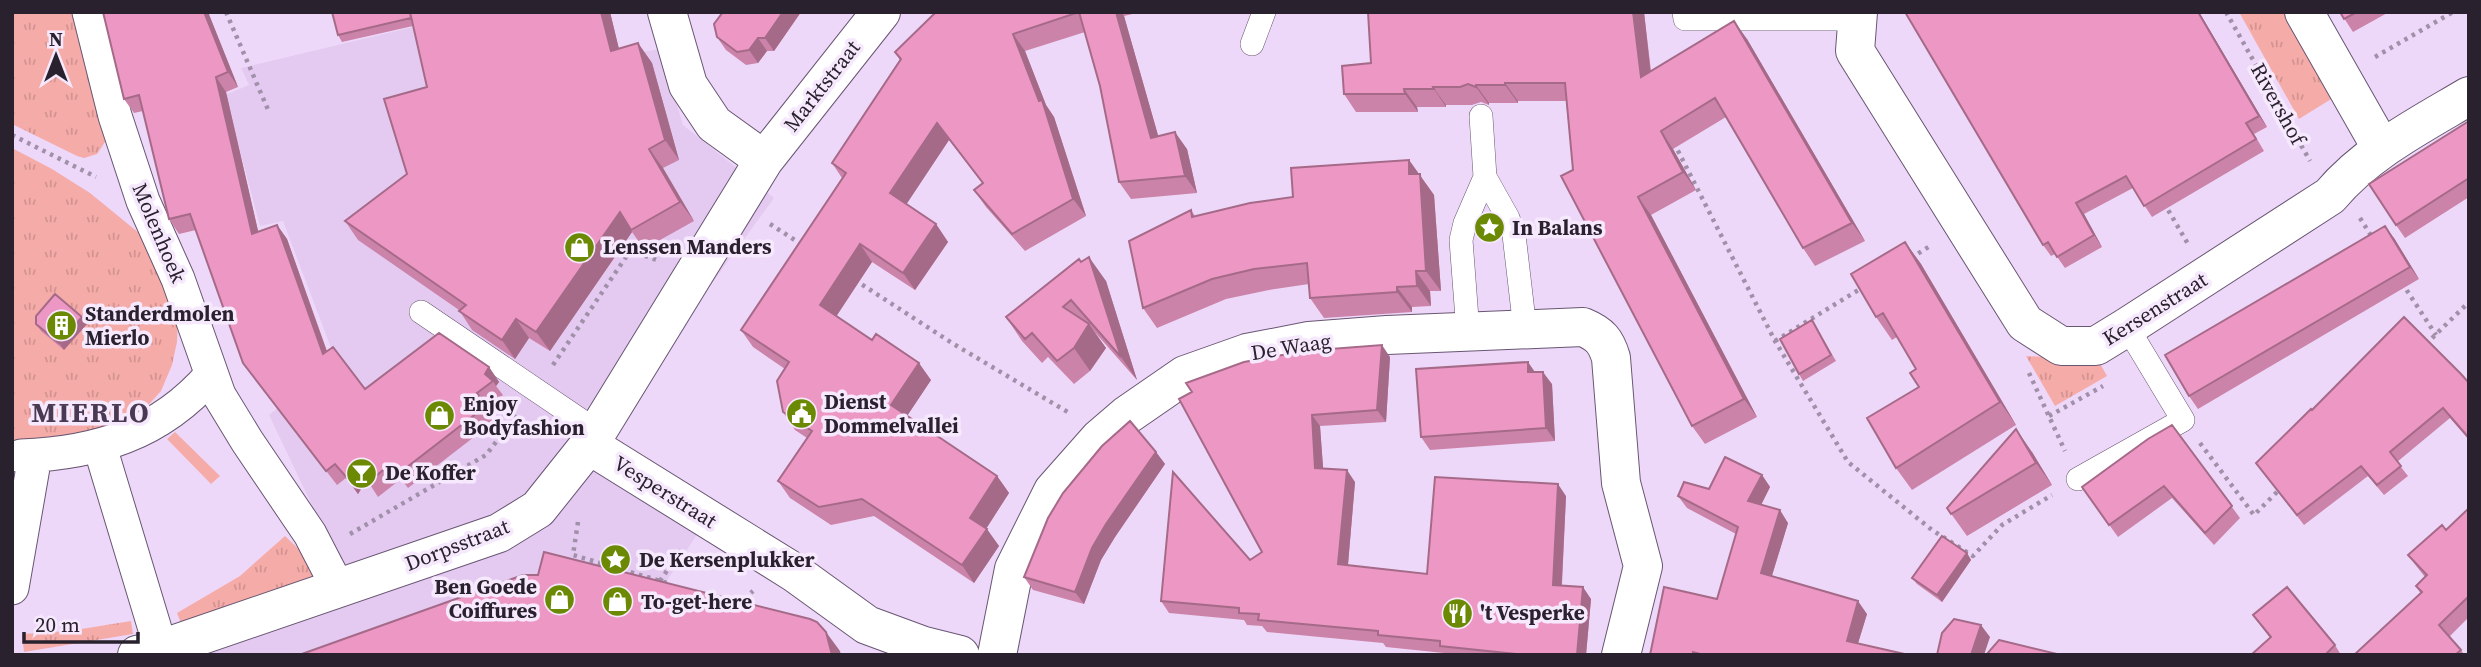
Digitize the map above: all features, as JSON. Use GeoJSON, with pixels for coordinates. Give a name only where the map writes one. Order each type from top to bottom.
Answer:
{"type":"FeatureCollection","features":[{"type":"Feature","properties":{"kind":"street","name":"Molenhoek"},"geometry":{"type":"LineString","coordinates":[[89,12],[115,116],[143,201],[178,279],[219,395],[310,534],[338,588]]}},
{"type":"Feature","properties":{"kind":"street"},"geometry":{"type":"LineString","coordinates":[[667,12],[688,85],[714,124],[764,160]]}},
{"type":"Feature","properties":{"kind":"street","name":"Marktstraat"},"geometry":{"type":"LineString","coordinates":[[764,160],[881,12]]}},
{"type":"Feature","properties":{"kind":"street"},"geometry":{"type":"LineString","coordinates":[[2304,12],[2382,149]]}},
{"type":"Feature","properties":{"kind":"street","name":"Kersenstraat"},"geometry":{"type":"LineString","coordinates":[[1858,16],[1855,51],[2025,323],[2061,346],[2096,346],[2207,277],[2334,192],[2382,149],[2469,96]]}},
{"type":"Feature","properties":{"kind":"street","name":"Dorpsstraat"},"geometry":{"type":"LineString","coordinates":[[149,652],[499,533],[538,509],[594,438],[764,160]]}},
{"type":"Feature","properties":{"kind":"street","name":"De Waag"},"geometry":{"type":"LineString","coordinates":[[997,655],[1014,569],[1053,491],[1099,439],[1127,415],[1185,375],[1247,353],[1309,341],[1583,327],[1596,332],[1606,342],[1611,358],[1621,482],[1643,566],[1621,655]]}},
{"type":"Feature","properties":{"kind":"street"},"geometry":{"type":"LineString","coordinates":[[12,588],[28,456],[63,454],[100,447],[154,425],[188,398],[211,375]]}},
{"type":"Feature","properties":{"kind":"street","name":"Vesperstraat"},"geometry":{"type":"LineString","coordinates":[[594,438],[867,625],[936,652]]}},
{"type":"Feature","properties":{"kind":"street"},"geometry":{"type":"LineString","coordinates":[[100,447],[149,652]]}},
{"type":"Feature","properties":{"kind":"lane"},"geometry":{"type":"LineString","coordinates":[[1252,44],[1264,12]]}},
{"type":"Feature","properties":{"kind":"lane"},"geometry":{"type":"LineString","coordinates":[[1684,12],[1685,19],[1858,16]]}},
{"type":"Feature","properties":{"kind":"lane"},"geometry":{"type":"LineString","coordinates":[[1481,116],[1485,177],[1508,218],[1514,235],[1525,329]]}},
{"type":"Feature","properties":{"kind":"lane"},"geometry":{"type":"LineString","coordinates":[[1468,332],[1461,240],[1465,223],[1485,177]]}},
{"type":"Feature","properties":{"kind":"lane"},"geometry":{"type":"LineString","coordinates":[[421,312],[594,438]]}},
{"type":"Feature","properties":{"kind":"lane"},"geometry":{"type":"LineString","coordinates":[[2078,479],[2183,420],[2127,327]]}},
{"type":"Feature","properties":{"kind":"path"},"geometry":{"type":"LineString","coordinates":[[226,12],[269,112]]}},
{"type":"Feature","properties":{"kind":"path","name":"Rivershof"},"geometry":{"type":"LineString","coordinates":[[2226,12],[2334,192],[2375,242]]}},
{"type":"Feature","properties":{"kind":"path"},"geometry":{"type":"LineString","coordinates":[[2340,76],[2453,12]]}},
{"type":"Feature","properties":{"kind":"path"},"geometry":{"type":"LineString","coordinates":[[12,135],[143,201]]}},
{"type":"Feature","properties":{"kind":"path"},"geometry":{"type":"LineString","coordinates":[[1670,136],[1776,341],[1848,462],[1932,530],[1973,556],[2002,525],[2078,479],[2017,348],[2025,323]]}},
{"type":"Feature","properties":{"kind":"path"},"geometry":{"type":"LineString","coordinates":[[2160,196],[2207,277]]}},
{"type":"Feature","properties":{"kind":"path"},"geometry":{"type":"LineString","coordinates":[[737,203],[805,247]]}},
{"type":"Feature","properties":{"kind":"path"},"geometry":{"type":"LineString","coordinates":[[1905,261],[1964,225]]}},
{"type":"Feature","properties":{"kind":"path"},"geometry":{"type":"LineString","coordinates":[[2398,276],[2436,335]]}},
{"type":"Feature","properties":{"kind":"path"},"geometry":{"type":"LineString","coordinates":[[850,277],[952,343],[1068,412],[1099,439]]}},
{"type":"Feature","properties":{"kind":"path"},"geometry":{"type":"LineString","coordinates":[[1776,341],[1870,283]]}},
{"type":"Feature","properties":{"kind":"path"},"geometry":{"type":"LineString","coordinates":[[2417,354],[2469,302]]}},
{"type":"Feature","properties":{"kind":"path"},"geometry":{"type":"LineString","coordinates":[[2183,420],[2254,515],[2283,486]]}},
{"type":"Feature","properties":{"kind":"path"},"geometry":{"type":"LineString","coordinates":[[564,562],[573,555],[579,514]]}},
{"type":"Feature","properties":{"kind":"path"},"geometry":{"type":"LineString","coordinates":[[573,555],[673,585]]}},
{"type":"Feature","properties":{"kind":"path"},"geometry":{"type":"LineString","coordinates":[[737,605],[782,565]]}},
{"type":"Feature","properties":{"kind":"shaded area"},"geometry":{"type":"Polygon","coordinates":[[[413,27],[517,73],[660,49],[683,125],[774,198],[619,411],[610,475],[700,530],[660,591],[648,655],[185,655],[342,568],[269,415],[336,361],[283,221],[260,226],[225,95],[249,85],[241,68],[413,27]]]}},
{"type":"Feature","properties":{"kind":"green space"},"geometry":{"type":"Polygon","coordinates":[[[12,12],[81,12],[107,139],[97,154],[84,158],[77,156],[12,124],[12,12]]]}},
{"type":"Feature","properties":{"kind":"green space"},"geometry":{"type":"Polygon","coordinates":[[[2239,12],[2288,12],[2336,96],[2299,119],[2239,12]]]}},
{"type":"Feature","properties":{"kind":"green space"},"geometry":{"type":"Polygon","coordinates":[[[12,148],[90,193],[139,233],[148,244],[178,318],[172,365],[161,391],[142,412],[122,428],[26,443],[12,439],[12,148]]]}},
{"type":"Feature","properties":{"kind":"green space"},"geometry":{"type":"Polygon","coordinates":[[[2026,356],[2098,360],[2107,376],[2055,406],[2026,356]]]}},
{"type":"Feature","properties":{"kind":"green space"},"geometry":{"type":"Polygon","coordinates":[[[175,432],[220,476],[211,484],[167,439],[175,432]]]}},
{"type":"Feature","properties":{"kind":"green space"},"geometry":{"type":"Polygon","coordinates":[[[285,536],[309,559],[314,576],[181,623],[177,613],[240,576],[285,536]]]}},
{"type":"Feature","properties":{"kind":"green space"},"geometry":{"type":"Polygon","coordinates":[[[131,621],[133,634],[24,652],[22,634],[69,631],[131,621]]]}},
{"type":"Feature","properties":{"kind":"building"},"geometry":{"type":"Polygon","coordinates":[[[103,12],[204,12],[228,72],[216,77],[252,234],[277,225],[323,354],[333,347],[365,389],[439,333],[489,367],[485,374],[493,381],[477,393],[486,406],[398,474],[391,464],[368,482],[357,465],[348,479],[335,464],[326,471],[243,363],[190,214],[169,219],[139,95],[124,99],[103,12]]]}},
{"type":"Feature","properties":{"kind":"building"},"geometry":{"type":"Polygon","coordinates":[[[332,12],[410,12],[411,18],[338,35],[332,12]]]}},
{"type":"Feature","properties":{"kind":"building"},"geometry":{"type":"Polygon","coordinates":[[[410,12],[601,12],[611,51],[638,43],[665,140],[649,149],[680,202],[631,230],[620,212],[536,332],[516,319],[502,340],[459,311],[466,305],[345,221],[407,174],[384,99],[427,87],[410,12]]]}},
{"type":"Feature","properties":{"kind":"building"},"geometry":{"type":"Polygon","coordinates":[[[723,12],[783,12],[765,38],[758,38],[749,50],[737,52],[717,37],[714,24],[723,12]]]}},
{"type":"Feature","properties":{"kind":"building"},"geometry":{"type":"Polygon","coordinates":[[[936,12],[1079,12],[1013,34],[1039,101],[1042,100],[1073,199],[1012,234],[974,190],[983,183],[937,123],[890,193],[936,224],[903,273],[860,244],[820,305],[872,340],[876,334],[919,363],[891,405],[997,476],[970,518],[987,529],[962,565],[862,499],[819,507],[778,481],[812,431],[783,412],[777,381],[789,362],[741,330],[846,173],[832,163],[901,59],[895,52],[936,12]]]}},
{"type":"Feature","properties":{"kind":"building"},"geometry":{"type":"Polygon","coordinates":[[[1079,12],[1116,12],[1151,138],[1175,132],[1185,176],[1119,182],[1100,86],[1079,12]]]}},
{"type":"Feature","properties":{"kind":"building"},"geometry":{"type":"Polygon","coordinates":[[[1368,12],[1633,12],[1641,77],[1734,21],[1852,223],[1803,248],[1715,98],[1661,131],[1683,172],[1638,197],[1744,399],[1692,426],[1561,176],[1573,170],[1565,83],[1505,83],[1476,87],[1468,84],[1460,87],[1404,89],[1405,94],[1344,94],[1342,66],[1371,63],[1368,12]]]}},
{"type":"Feature","properties":{"kind":"building"},"geometry":{"type":"Polygon","coordinates":[[[1905,12],[2198,12],[2259,116],[2246,123],[2256,139],[2144,206],[2126,176],[2076,203],[2094,235],[2057,257],[2048,242],[2043,245],[1905,12]]]}},
{"type":"Feature","properties":{"kind":"building"},"geometry":{"type":"Polygon","coordinates":[[[2340,12],[2357,12],[2344,19],[2340,12]]]}},
{"type":"Feature","properties":{"kind":"building"},"geometry":{"type":"Polygon","coordinates":[[[2469,121],[2469,178],[2396,225],[2369,184],[2469,121]]]}},
{"type":"Feature","properties":{"kind":"building"},"geometry":{"type":"Polygon","coordinates":[[[1409,160],[1409,174],[1420,174],[1426,271],[1416,271],[1417,286],[1397,287],[1397,292],[1310,298],[1307,263],[1254,269],[1212,279],[1143,308],[1129,241],[1191,210],[1192,217],[1250,203],[1293,197],[1291,168],[1409,160]]]}},
{"type":"Feature","properties":{"kind":"building"},"geometry":{"type":"Polygon","coordinates":[[[2385,226],[2410,267],[2189,396],[2165,355],[2385,226]]]}},
{"type":"Feature","properties":{"kind":"building"},"geometry":{"type":"Polygon","coordinates":[[[1905,242],[2000,402],[1896,468],[1867,418],[1919,387],[1910,373],[1916,369],[1883,313],[1876,317],[1851,274],[1905,242]]]}},
{"type":"Feature","properties":{"kind":"building"},"geometry":{"type":"Polygon","coordinates":[[[1089,257],[1121,357],[1071,300],[1063,307],[1089,324],[1074,348],[1057,361],[1032,333],[1025,339],[1006,317],[1079,259],[1081,262],[1089,257]]]}},
{"type":"Feature","properties":{"kind":"building"},"geometry":{"type":"Polygon","coordinates":[[[55,294],[82,317],[59,343],[36,324],[36,316],[55,294]]]}},
{"type":"Feature","properties":{"kind":"building"},"geometry":{"type":"Polygon","coordinates":[[[2404,317],[2469,383],[2469,438],[2443,408],[2390,452],[2401,466],[2377,485],[2361,466],[2297,515],[2256,463],[2404,317]]]}},
{"type":"Feature","properties":{"kind":"building"},"geometry":{"type":"Polygon","coordinates":[[[1812,320],[1831,355],[1799,374],[1780,339],[1812,320]]]}},
{"type":"Feature","properties":{"kind":"building"},"geometry":{"type":"Polygon","coordinates":[[[1382,345],[1377,410],[1312,415],[1315,468],[1347,470],[1338,564],[1427,574],[1435,477],[1558,484],[1553,585],[1583,587],[1577,655],[1526,655],[1440,646],[1440,641],[1378,635],[1378,631],[1258,620],[1259,614],[1239,613],[1239,608],[1161,601],[1173,472],[1250,560],[1262,552],[1179,399],[1192,392],[1186,383],[1244,362],[1304,351],[1382,345]]]}},
{"type":"Feature","properties":{"kind":"building"},"geometry":{"type":"Polygon","coordinates":[[[1528,362],[1528,372],[1543,372],[1546,428],[1421,437],[1416,369],[1528,362]]]}},
{"type":"Feature","properties":{"kind":"building"},"geometry":{"type":"Polygon","coordinates":[[[1130,421],[1156,452],[1092,548],[1075,592],[1024,577],[1048,518],[1063,493],[1102,446],[1130,421]]]}},
{"type":"Feature","properties":{"kind":"building"},"geometry":{"type":"Polygon","coordinates":[[[2172,425],[2232,506],[2205,533],[2164,486],[2109,525],[2082,487],[2172,425]]]}},
{"type":"Feature","properties":{"kind":"building"},"geometry":{"type":"Polygon","coordinates":[[[2016,429],[2036,463],[1951,514],[1947,508],[2016,429]]]}},
{"type":"Feature","properties":{"kind":"building"},"geometry":{"type":"Polygon","coordinates":[[[1725,457],[1762,475],[1748,501],[1780,510],[1761,573],[1858,601],[1847,641],[1909,655],[1704,655],[1693,652],[1693,655],[1650,655],[1664,587],[1717,599],[1738,527],[1678,496],[1684,482],[1709,489],[1725,457]]]}},
{"type":"Feature","properties":{"kind":"building"},"geometry":{"type":"Polygon","coordinates":[[[2469,508],[2469,596],[2439,625],[2461,650],[2455,655],[2354,655],[2422,592],[2416,586],[2427,575],[2408,555],[2442,525],[2446,530],[2469,508]]]}},
{"type":"Feature","properties":{"kind":"building"},"geometry":{"type":"Polygon","coordinates":[[[1942,536],[1967,553],[1937,595],[1912,578],[1942,536]]]}},
{"type":"Feature","properties":{"kind":"building"},"geometry":{"type":"Polygon","coordinates":[[[544,552],[810,619],[826,632],[832,655],[299,655],[523,575],[538,575],[544,552]]]}},
{"type":"Feature","properties":{"kind":"building"},"geometry":{"type":"Polygon","coordinates":[[[2287,587],[2335,645],[2325,655],[2251,655],[2271,637],[2253,615],[2287,587]]]}},
{"type":"Feature","properties":{"kind":"building"},"geometry":{"type":"Polygon","coordinates":[[[1954,619],[1981,625],[1971,655],[1937,655],[1942,633],[1954,619]]]}},
{"type":"Feature","properties":{"kind":"building"},"geometry":{"type":"Polygon","coordinates":[[[1999,640],[2061,655],[1986,655],[1999,640]]]}},
{"type":"Feature","properties":{"kind":"place","name":"In Balans"},"geometry":{"type":"Point","coordinates":[1489,228]}},
{"type":"Feature","properties":{"kind":"place","name":"Lenssen Manders"},"geometry":{"type":"Point","coordinates":[580,247]}},
{"type":"Feature","properties":{"kind":"place","name":"Standerdmolen Mierlo"},"geometry":{"type":"Point","coordinates":[62,326]}},
{"type":"Feature","properties":{"kind":"place","name":"Dienst Dommelvallei"},"geometry":{"type":"Point","coordinates":[801,414]}},
{"type":"Feature","properties":{"kind":"place","name":"Enjoy Bodyfashion"},"geometry":{"type":"Point","coordinates":[440,416]}},
{"type":"Feature","properties":{"kind":"place","name":"De Koffer"},"geometry":{"type":"Point","coordinates":[362,473]}},
{"type":"Feature","properties":{"kind":"place","name":"De Kersenplukker"},"geometry":{"type":"Point","coordinates":[616,560]}},
{"type":"Feature","properties":{"kind":"place","name":"Ben Goede Coiffures"},"geometry":{"type":"Point","coordinates":[560,599]}},
{"type":"Feature","properties":{"kind":"place","name":"To-get-here"},"geometry":{"type":"Point","coordinates":[618,602]}},
{"type":"Feature","properties":{"kind":"place","name":"'t Vesperke"},"geometry":{"type":"Point","coordinates":[1457,613]}},
{"type":"Feature","properties":{"kind":"district","name":"MIERLO"},"geometry":{"type":"Point","coordinates":[91,412]}}]}
